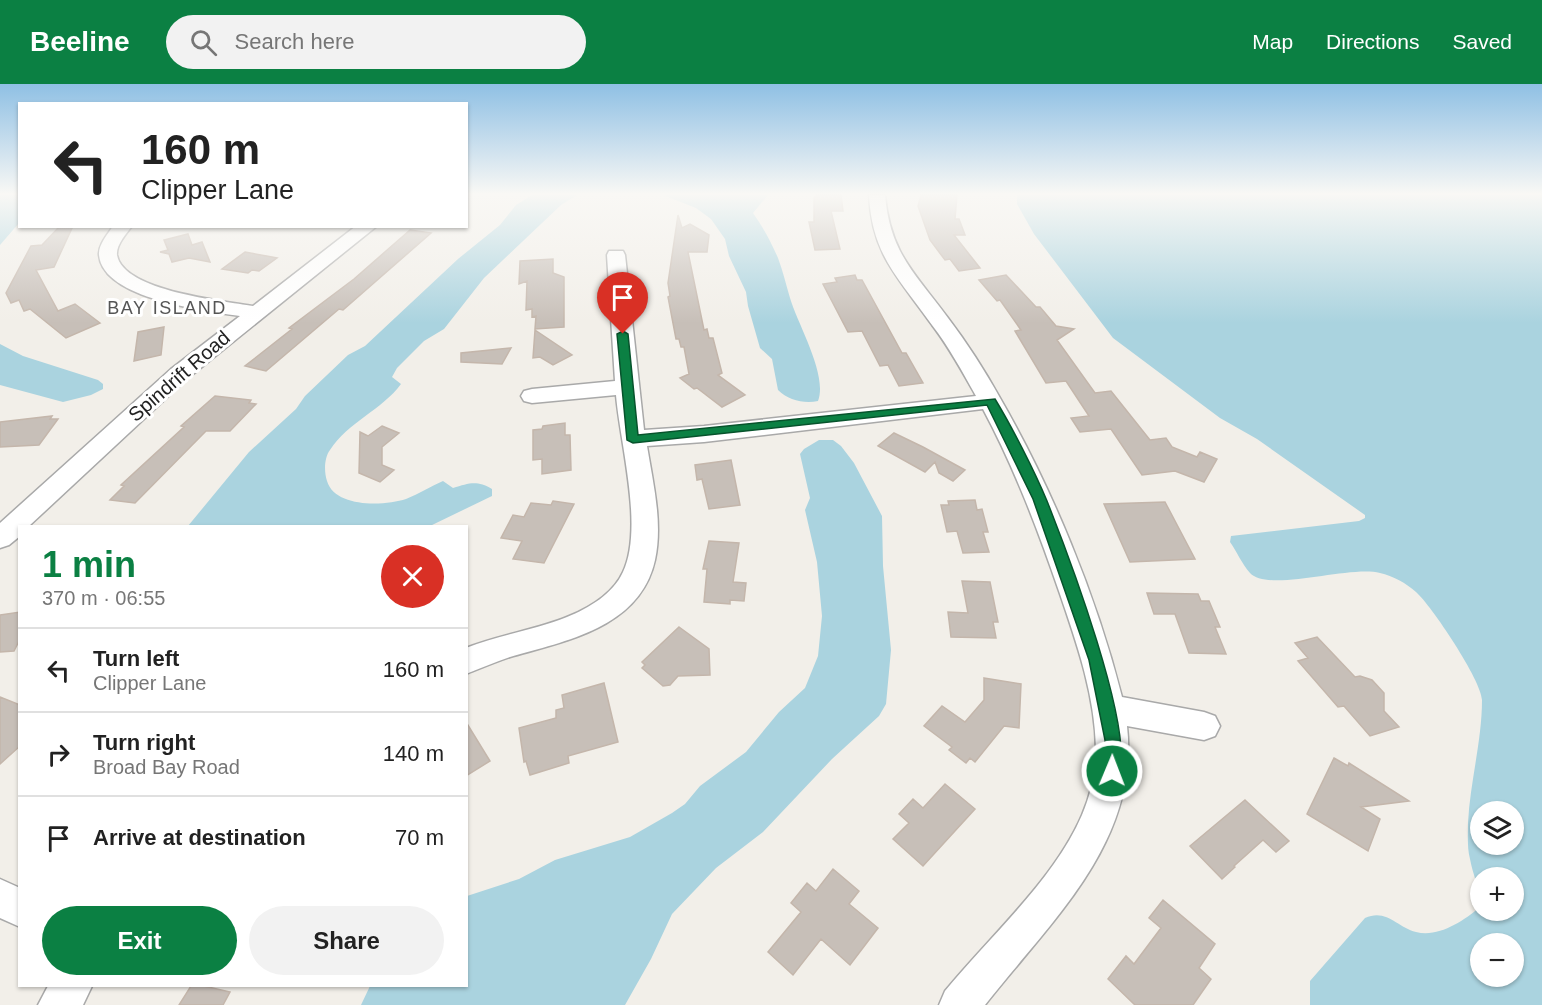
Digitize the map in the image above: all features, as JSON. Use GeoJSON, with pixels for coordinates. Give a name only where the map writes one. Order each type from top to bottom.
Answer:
{"type":"FeatureCollection","features":[{"type":"Feature","properties":{"kind":"street"},"geometry":{"type":"LineString","coordinates":[[115,238],[108,255],[110,264],[123,279],[153,292],[255,313]]}},
{"type":"Feature","properties":{"kind":"street","name":"Spindrift Road"},"geometry":{"type":"LineString","coordinates":[[3,531],[179,374],[352,238]]}},
{"type":"Feature","properties":{"kind":"street"},"geometry":{"type":"LineString","coordinates":[[885,238],[888,249],[900,269],[963,356],[991,401],[1038,497],[1057,544],[1096,660],[1113,740],[1112,771],[1105,801],[1088,837],[1066,874],[1031,920],[982,975],[959,1005]]}},
{"type":"Feature","properties":{"kind":"street"},"geometry":{"type":"LineString","coordinates":[[468,660],[506,646],[573,627],[594,618],[612,606],[624,593],[641,561],[643,511],[627,387],[616,255]]}},
{"type":"Feature","properties":{"kind":"street"},"geometry":{"type":"LineString","coordinates":[[532,396],[627,387]]}},
{"type":"Feature","properties":{"kind":"street"},"geometry":{"type":"LineString","coordinates":[[633,440],[991,401]]}},
{"type":"Feature","properties":{"kind":"street"},"geometry":{"type":"LineString","coordinates":[[1108,708],[1204,726]]}},
{"type":"Feature","properties":{"kind":"street"},"geometry":{"type":"LineString","coordinates":[[0,898],[18,907]]}},
{"type":"Feature","properties":{"kind":"street"},"geometry":{"type":"LineString","coordinates":[[58,1005],[71,987]]}},
{"type":"Feature","properties":{"kind":"water"},"geometry":{"type":"Polygon","coordinates":[[[484,238],[526,238],[484,278],[444,329],[424,341],[397,368],[392,377],[401,384],[337,440],[328,453],[326,477],[332,490],[340,496],[361,503],[386,503],[406,499],[443,481],[453,488],[468,484],[482,484],[492,489],[492,496],[432,525],[189,525],[249,452],[296,409],[305,396],[348,355],[365,346],[458,259],[484,238]]]}},
{"type":"Feature","properties":{"kind":"water"},"geometry":{"type":"Polygon","coordinates":[[[768,238],[778,258],[794,309],[816,364],[820,390],[818,401],[796,400],[778,390],[772,359],[760,348],[746,292],[729,256],[725,239],[768,238]]]}},
{"type":"Feature","properties":{"kind":"water"},"geometry":{"type":"Polygon","coordinates":[[[1037,238],[1542,238],[1542,1005],[1310,1005],[1310,981],[1365,918],[1379,915],[1409,930],[1424,933],[1433,933],[1450,927],[1470,915],[1470,921],[1524,921],[1524,867],[1472,867],[1469,855],[1468,823],[1470,801],[1470,855],[1524,855],[1524,801],[1470,801],[1481,715],[1480,690],[1455,644],[1416,592],[1399,580],[1380,573],[1349,572],[1291,580],[1274,580],[1260,578],[1250,573],[1244,566],[1230,542],[1231,536],[1359,521],[1365,518],[1365,515],[1257,439],[1220,418],[1113,338],[1037,238]]]}},
{"type":"Feature","properties":{"kind":"water"},"geometry":{"type":"Polygon","coordinates":[[[0,344],[23,356],[98,380],[103,384],[103,389],[91,395],[63,402],[0,385],[0,344]]]}},
{"type":"Feature","properties":{"kind":"water"},"geometry":{"type":"Polygon","coordinates":[[[819,440],[833,440],[841,446],[854,463],[882,516],[883,566],[891,650],[886,704],[879,716],[832,759],[763,832],[716,868],[672,914],[651,959],[625,1005],[361,1005],[370,987],[468,987],[468,896],[519,879],[555,860],[630,837],[672,813],[685,804],[700,786],[746,752],[779,712],[805,688],[818,656],[822,616],[817,562],[805,510],[810,498],[800,454],[819,440]]]}},
{"type":"Feature","properties":{"kind":"building"},"geometry":{"type":"Polygon","coordinates":[[[49,238],[67,238],[54,267],[36,270],[58,311],[75,304],[100,323],[66,338],[30,309],[24,311],[19,300],[11,303],[6,293],[31,246],[42,245],[49,238]]]}},
{"type":"Feature","properties":{"kind":"building"},"geometry":{"type":"Polygon","coordinates":[[[189,238],[192,245],[202,242],[210,262],[189,258],[172,262],[169,254],[160,252],[168,250],[164,240],[189,238]]]}},
{"type":"Feature","properties":{"kind":"building"},"geometry":{"type":"Polygon","coordinates":[[[401,238],[425,238],[343,310],[339,309],[266,371],[245,366],[292,329],[289,328],[354,279],[401,238]]]}},
{"type":"Feature","properties":{"kind":"building"},"geometry":{"type":"Polygon","coordinates":[[[675,238],[709,238],[707,252],[688,252],[704,330],[707,329],[709,338],[713,338],[722,373],[718,375],[745,395],[722,407],[680,378],[689,374],[684,347],[681,347],[679,339],[676,339],[668,297],[670,296],[668,283],[675,238]]]}},
{"type":"Feature","properties":{"kind":"building"},"geometry":{"type":"Polygon","coordinates":[[[812,238],[837,238],[840,249],[815,250],[812,238]]]}},
{"type":"Feature","properties":{"kind":"building"},"geometry":{"type":"Polygon","coordinates":[[[929,238],[956,238],[980,268],[959,271],[950,259],[945,260],[929,238]]]}},
{"type":"Feature","properties":{"kind":"building"},"geometry":{"type":"Polygon","coordinates":[[[245,252],[277,258],[259,271],[252,270],[248,273],[222,269],[245,252]]]}},
{"type":"Feature","properties":{"kind":"building"},"geometry":{"type":"Polygon","coordinates":[[[553,259],[553,273],[564,277],[564,327],[535,329],[536,316],[532,317],[532,309],[526,310],[527,281],[519,284],[520,261],[553,259]]]}},
{"type":"Feature","properties":{"kind":"building"},"geometry":{"type":"Polygon","coordinates":[[[855,275],[857,280],[862,280],[902,353],[906,353],[923,383],[899,386],[888,365],[880,366],[862,331],[848,332],[823,284],[837,282],[835,278],[855,275]]]}},
{"type":"Feature","properties":{"kind":"building"},"geometry":{"type":"Polygon","coordinates":[[[1006,275],[1036,307],[1040,307],[1056,326],[1074,329],[1057,340],[1095,393],[1111,391],[1150,440],[1166,438],[1172,447],[1197,457],[1200,452],[1217,459],[1204,482],[1175,471],[1142,475],[1111,429],[1080,432],[1071,418],[1089,416],[1066,381],[1046,383],[1015,331],[1021,330],[1000,300],[997,301],[979,280],[1006,275]]]}},
{"type":"Feature","properties":{"kind":"building"},"geometry":{"type":"Polygon","coordinates":[[[164,327],[161,355],[134,361],[138,332],[164,327]]]}},
{"type":"Feature","properties":{"kind":"building"},"geometry":{"type":"Polygon","coordinates":[[[535,330],[572,355],[553,365],[540,357],[533,358],[535,330]]]}},
{"type":"Feature","properties":{"kind":"building"},"geometry":{"type":"Polygon","coordinates":[[[511,348],[502,364],[461,362],[461,353],[511,348]]]}},
{"type":"Feature","properties":{"kind":"building"},"geometry":{"type":"Polygon","coordinates":[[[215,396],[251,400],[249,403],[256,404],[230,431],[206,431],[135,503],[110,500],[124,486],[121,485],[215,396]]]}},
{"type":"Feature","properties":{"kind":"building"},"geometry":{"type":"Polygon","coordinates":[[[52,416],[50,419],[58,419],[39,445],[0,447],[0,422],[52,416]]]}},
{"type":"Feature","properties":{"kind":"building"},"geometry":{"type":"Polygon","coordinates":[[[565,423],[565,435],[570,435],[571,470],[542,474],[542,459],[533,460],[533,430],[565,423]]]}},
{"type":"Feature","properties":{"kind":"building"},"geometry":{"type":"Polygon","coordinates":[[[382,426],[399,433],[382,447],[382,465],[394,470],[380,482],[359,473],[360,432],[368,436],[382,426]]]}},
{"type":"Feature","properties":{"kind":"building"},"geometry":{"type":"Polygon","coordinates":[[[894,433],[965,470],[953,481],[939,473],[935,462],[925,472],[878,446],[894,433]]]}},
{"type":"Feature","properties":{"kind":"building"},"geometry":{"type":"Polygon","coordinates":[[[731,460],[740,505],[709,509],[702,479],[697,480],[695,465],[731,460]]]}},
{"type":"Feature","properties":{"kind":"building"},"geometry":{"type":"Polygon","coordinates":[[[975,500],[977,510],[982,509],[988,532],[983,532],[989,552],[963,553],[957,531],[947,532],[941,505],[949,505],[948,501],[975,500]]]}},
{"type":"Feature","properties":{"kind":"building"},"geometry":{"type":"Polygon","coordinates":[[[553,501],[574,504],[544,563],[513,559],[522,541],[501,538],[513,515],[524,517],[531,503],[551,505],[553,501]]]}},
{"type":"Feature","properties":{"kind":"building"},"geometry":{"type":"Polygon","coordinates":[[[1165,502],[1195,559],[1130,562],[1104,504],[1165,502]]]}},
{"type":"Feature","properties":{"kind":"building"},"geometry":{"type":"Polygon","coordinates":[[[709,541],[739,543],[733,582],[746,583],[744,601],[730,600],[730,604],[704,602],[707,569],[703,569],[709,541]]]}},
{"type":"Feature","properties":{"kind":"building"},"geometry":{"type":"Polygon","coordinates":[[[962,581],[990,582],[998,622],[993,622],[996,638],[951,637],[948,612],[968,613],[962,581]]]}},
{"type":"Feature","properties":{"kind":"building"},"geometry":{"type":"Polygon","coordinates":[[[1147,593],[1198,594],[1201,601],[1209,601],[1220,627],[1215,627],[1226,654],[1189,653],[1175,614],[1154,614],[1147,593]]]}},
{"type":"Feature","properties":{"kind":"building"},"geometry":{"type":"Polygon","coordinates":[[[18,612],[18,643],[14,651],[0,652],[0,615],[18,612]]]}},
{"type":"Feature","properties":{"kind":"building"},"geometry":{"type":"Polygon","coordinates":[[[679,627],[709,649],[710,675],[678,676],[670,685],[663,686],[642,668],[645,665],[642,662],[679,627]]]}},
{"type":"Feature","properties":{"kind":"building"},"geometry":{"type":"Polygon","coordinates":[[[1317,637],[1355,677],[1360,676],[1372,680],[1384,693],[1384,711],[1399,727],[1370,736],[1344,706],[1338,707],[1298,661],[1308,658],[1295,643],[1317,637]]]}},
{"type":"Feature","properties":{"kind":"building"},"geometry":{"type":"Polygon","coordinates":[[[984,678],[1021,684],[1019,728],[1004,726],[975,762],[970,758],[966,763],[949,750],[952,747],[924,726],[942,706],[965,722],[984,700],[984,678]]]}},
{"type":"Feature","properties":{"kind":"building"},"geometry":{"type":"Polygon","coordinates":[[[604,683],[618,742],[568,756],[569,763],[530,775],[526,761],[524,762],[519,728],[556,718],[556,710],[564,708],[562,695],[604,683]]]}},
{"type":"Feature","properties":{"kind":"building"},"geometry":{"type":"Polygon","coordinates":[[[0,697],[18,704],[18,748],[0,764],[0,697]]]}},
{"type":"Feature","properties":{"kind":"building"},"geometry":{"type":"Polygon","coordinates":[[[468,725],[490,761],[468,775],[468,725]]]}},
{"type":"Feature","properties":{"kind":"building"},"geometry":{"type":"Polygon","coordinates":[[[1334,758],[1348,766],[1349,763],[1409,801],[1361,807],[1380,819],[1368,851],[1307,814],[1334,758]]]}},
{"type":"Feature","properties":{"kind":"building"},"geometry":{"type":"Polygon","coordinates":[[[945,784],[975,809],[923,866],[893,839],[909,823],[899,814],[913,799],[923,808],[945,784]]]}},
{"type":"Feature","properties":{"kind":"building"},"geometry":{"type":"Polygon","coordinates":[[[1245,800],[1289,841],[1276,852],[1263,840],[1222,879],[1190,846],[1245,800]]]}},
{"type":"Feature","properties":{"kind":"building"},"geometry":{"type":"Polygon","coordinates":[[[833,869],[859,891],[849,904],[878,928],[850,965],[821,939],[793,975],[768,952],[801,912],[791,903],[807,883],[816,891],[833,869]]]}},
{"type":"Feature","properties":{"kind":"building"},"geometry":{"type":"Polygon","coordinates":[[[1163,900],[1215,944],[1199,968],[1211,979],[1193,1005],[1135,1005],[1108,979],[1126,956],[1134,964],[1161,928],[1149,918],[1163,900]]]}},
{"type":"Feature","properties":{"kind":"building"},"geometry":{"type":"Polygon","coordinates":[[[190,987],[208,987],[230,992],[223,1005],[179,1005],[190,987]]]}},
{"type":"Feature","properties":{"kind":"district","name":"BAY ISLAND"},"geometry":{"type":"Point","coordinates":[167,308]}},
{"type":"Feature","properties":{"kind":"route"},"geometry":{"type":"LineString","coordinates":[[623,334],[633,440],[880,415],[991,401],[1040,499],[1096,660],[1113,740],[1112,771]]}}]}
